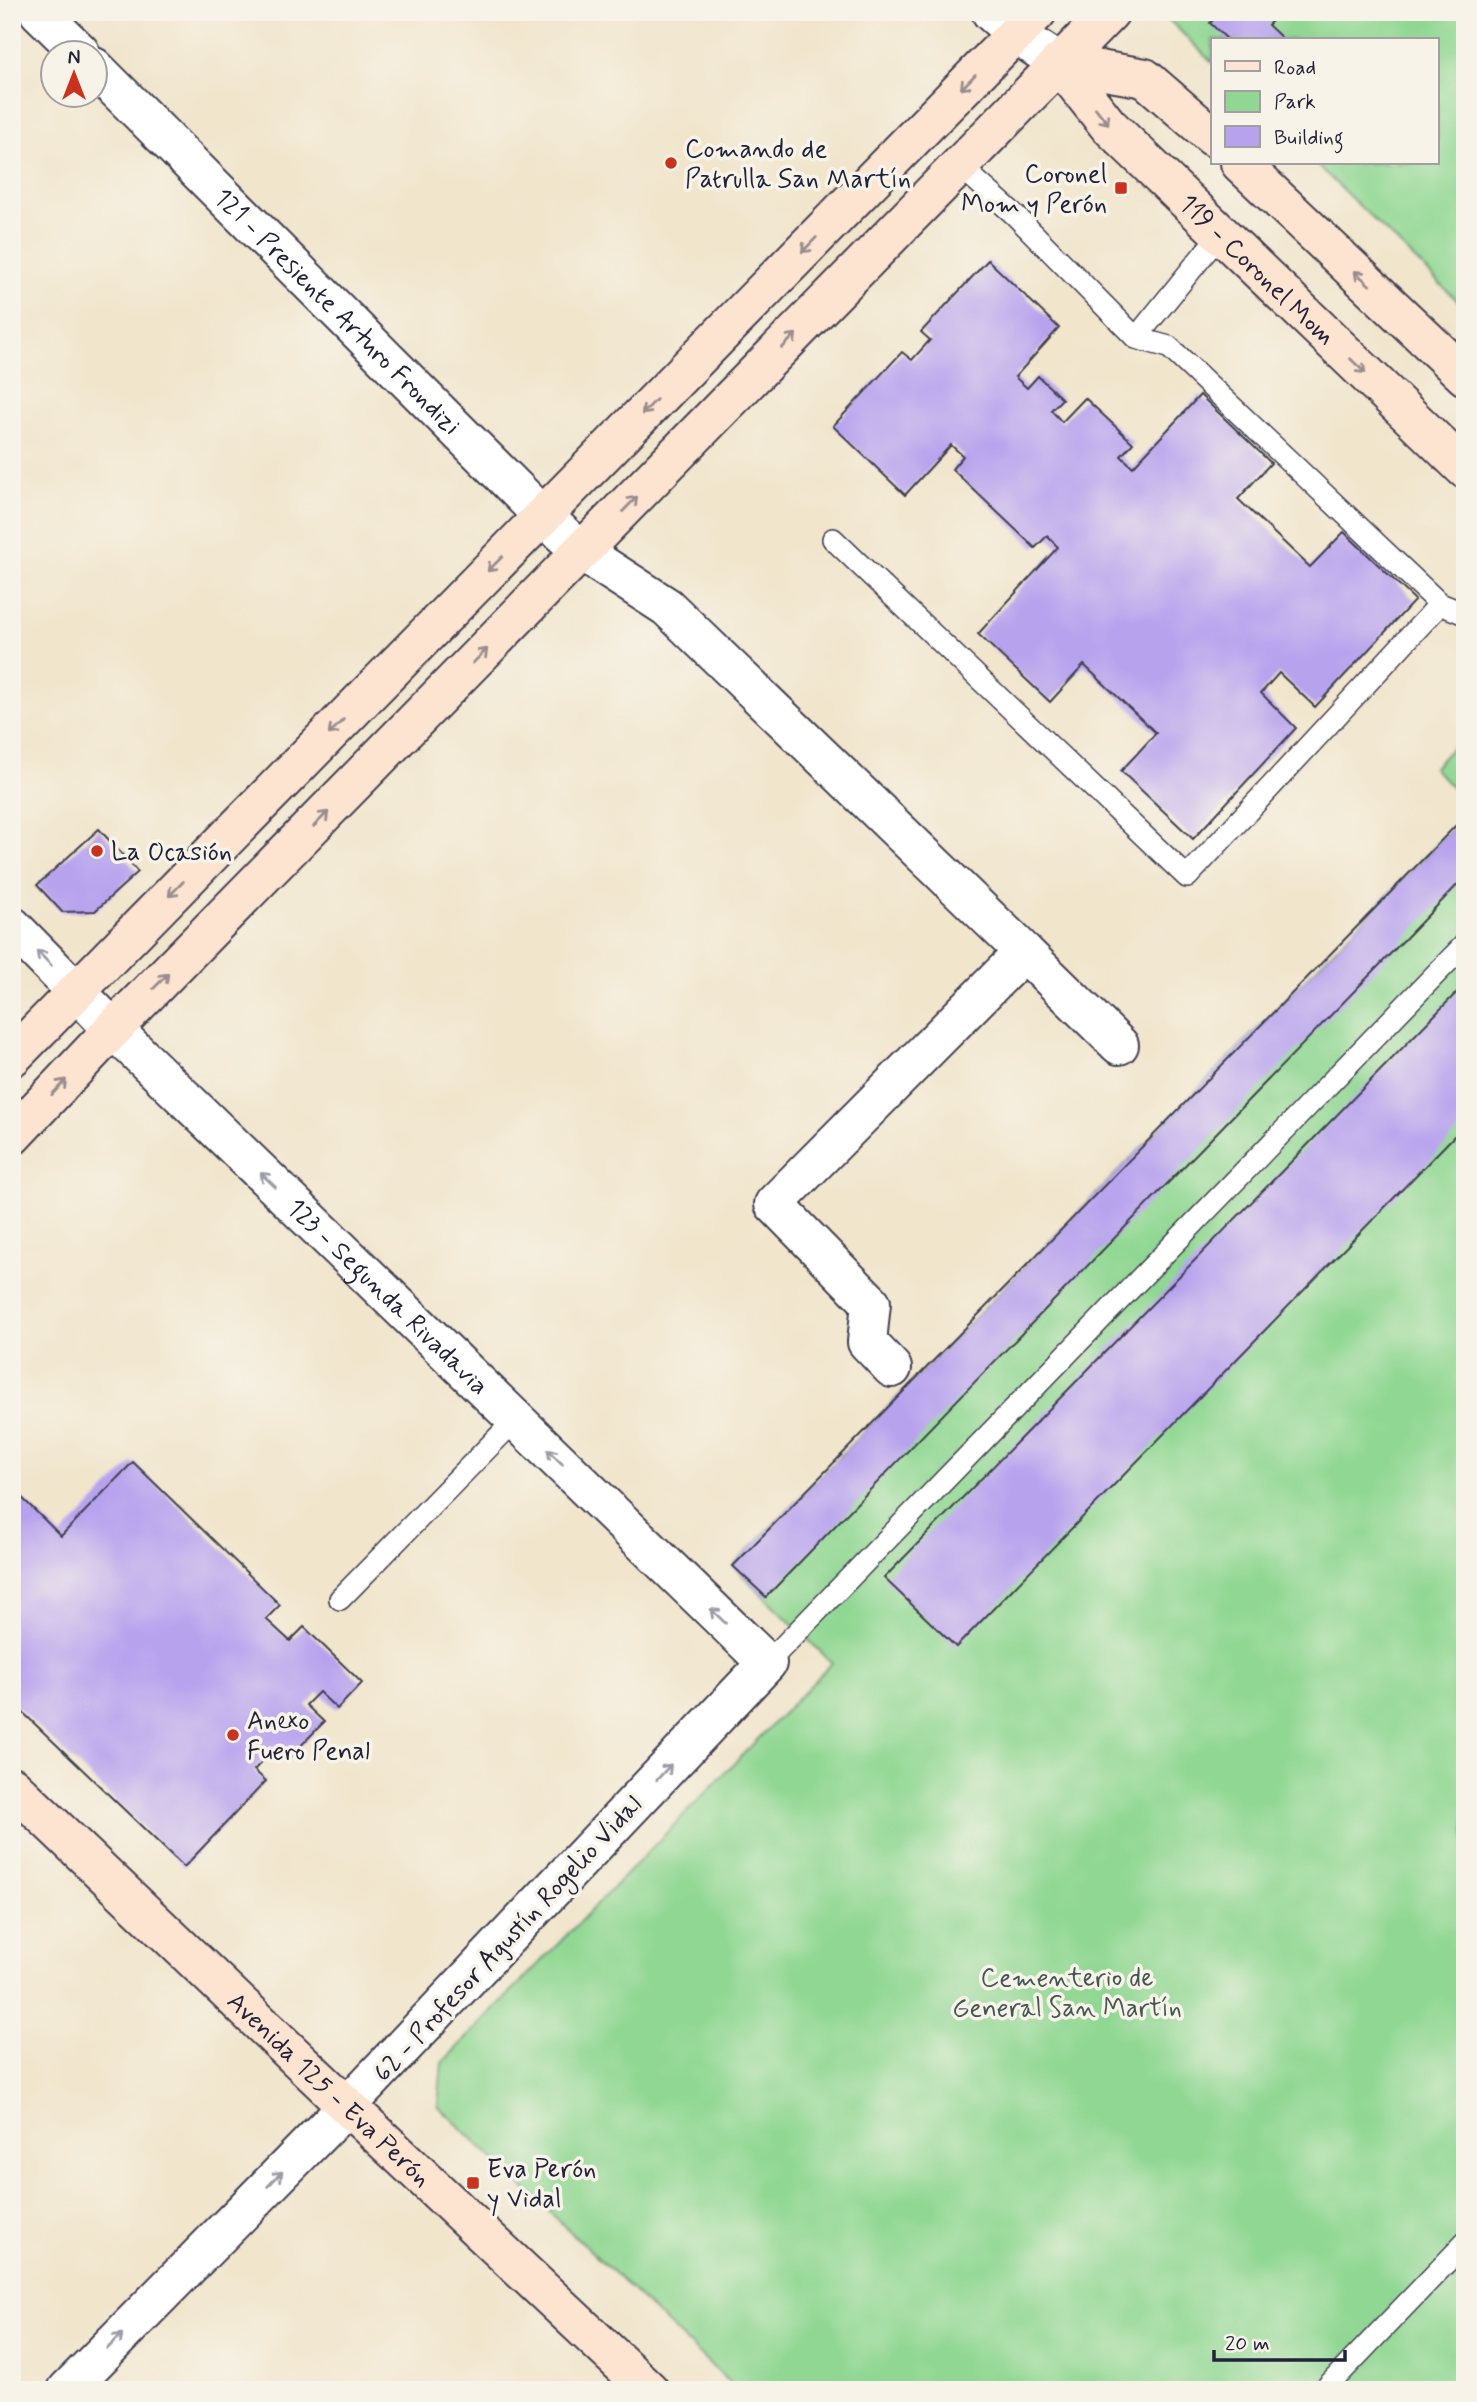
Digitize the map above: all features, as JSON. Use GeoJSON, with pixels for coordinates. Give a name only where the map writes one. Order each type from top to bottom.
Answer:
{"type":"FeatureCollection","features":[{"type":"Feature","properties":{"kind":"main road"},"geometry":{"type":"LineString","coordinates":[[12,1136],[113,1029],[1110,12]]}},
{"type":"Feature","properties":{"kind":"main road"},"geometry":{"type":"LineString","coordinates":[[12,1057],[543,516],[1014,19]]}},
{"type":"Feature","properties":{"kind":"main road","name":"119 - Coronel Mom"},"geometry":{"type":"LineString","coordinates":[[1059,63],[1145,78],[1211,135]]}},
{"type":"Feature","properties":{"kind":"main road","name":"119 - Coronel Mom"},"geometry":{"type":"LineString","coordinates":[[1059,63],[1108,125],[1465,469]]}},
{"type":"Feature","properties":{"kind":"main road"},"geometry":{"type":"LineString","coordinates":[[1241,164],[1465,376]]}},
{"type":"Feature","properties":{"kind":"main road","name":"Avenida 125 - Eva Perón"},"geometry":{"type":"LineString","coordinates":[[12,1786],[649,2390]]}},
{"type":"Feature","properties":{"kind":"street"},"geometry":{"type":"LineString","coordinates":[[39,12],[66,38]]}},
{"type":"Feature","properties":{"kind":"street","name":"119 - Coronel Mom"},"geometry":{"type":"LineString","coordinates":[[1014,19],[1059,63]]}},
{"type":"Feature","properties":{"kind":"street","name":"121 - Presiente Arturo Frondizi"},"geometry":{"type":"LineString","coordinates":[[108,81],[543,516],[583,552],[667,607],[1119,1045]]}},
{"type":"Feature","properties":{"kind":"street","name":"123 - Segunda Rivadavia"},"geometry":{"type":"LineString","coordinates":[[12,926],[113,1029],[767,1663]]}},
{"type":"Feature","properties":{"kind":"street"},"geometry":{"type":"LineString","coordinates":[[892,1368],[867,1342],[871,1303],[774,1205],[1024,953]]}},
{"type":"Feature","properties":{"kind":"street","name":"62 - Profesor Agustín Rogelio Vidal"},"geometry":{"type":"LineString","coordinates":[[67,2390],[347,2106],[767,1663]]}},
{"type":"Feature","properties":{"kind":"lane"},"geometry":{"type":"LineString","coordinates":[[960,166],[1014,215],[1136,338],[1169,346],[1440,604],[1465,614]]}},
{"type":"Feature","properties":{"kind":"lane"},"geometry":{"type":"LineString","coordinates":[[1136,338],[1221,233]]}},
{"type":"Feature","properties":{"kind":"lane"},"geometry":{"type":"LineString","coordinates":[[833,539],[1187,877],[1440,604]]}},
{"type":"Feature","properties":{"kind":"lane"},"geometry":{"type":"LineString","coordinates":[[767,1663],[1465,944]]}},
{"type":"Feature","properties":{"kind":"lane"},"geometry":{"type":"LineString","coordinates":[[340,1600],[516,1419]]}},
{"type":"Feature","properties":{"kind":"lane"},"geometry":{"type":"LineString","coordinates":[[1324,2390],[1465,2244]]}},
{"type":"Feature","properties":{"kind":"green space"},"geometry":{"type":"Polygon","coordinates":[[[1175,12],[1465,12],[1465,308],[1316,164],[1438,164],[1438,38],[1211,38],[1211,61],[1168,19],[1175,12]]]}},
{"type":"Feature","properties":{"kind":"green space"},"geometry":{"type":"Polygon","coordinates":[[[1465,734],[1465,800],[1433,768],[1465,734]]]}},
{"type":"Feature","properties":{"kind":"green space","name":"Cementerio de General San Martín"},"geometry":{"type":"Polygon","coordinates":[[[1465,816],[1465,2390],[737,2390],[438,2106],[442,2063],[832,1663],[733,1566],[1465,816]]]}},
{"type":"Feature","properties":{"kind":"building"},"geometry":{"type":"Polygon","coordinates":[[[1221,12],[1280,12],[1268,25],[1282,38],[1226,38],[1210,23],[1221,12]]]}},
{"type":"Feature","properties":{"kind":"building"},"geometry":{"type":"Polygon","coordinates":[[[988,260],[1059,328],[1015,377],[1027,388],[1038,376],[1062,399],[1051,410],[1062,422],[1085,398],[1133,443],[1121,456],[1133,467],[1200,395],[1271,463],[1238,499],[1310,567],[1344,532],[1415,600],[1315,707],[1279,673],[1261,693],[1296,728],[1193,839],[1121,771],[1156,733],[1084,665],[1050,702],[978,634],[1058,547],[1047,536],[1035,548],[952,469],[963,456],[951,445],[905,495],[833,426],[902,352],[912,360],[930,340],[921,332],[988,260]]]}},
{"type":"Feature","properties":{"kind":"building"},"geometry":{"type":"Polygon","coordinates":[[[1465,816],[1465,877],[766,1597],[733,1566],[1465,816]]]}},
{"type":"Feature","properties":{"kind":"building","name":"La Ocasión"},"geometry":{"type":"Polygon","coordinates":[[[99,829],[138,872],[95,911],[62,912],[37,885],[99,829]]]}},
{"type":"Feature","properties":{"kind":"building"},"geometry":{"type":"Polygon","coordinates":[[[1465,984],[1465,1125],[956,1647],[884,1578],[1465,984]]]}},
{"type":"Feature","properties":{"kind":"building"},"geometry":{"type":"Polygon","coordinates":[[[133,1462],[280,1605],[266,1619],[290,1641],[304,1627],[362,1683],[337,1709],[319,1692],[306,1705],[324,1722],[287,1760],[274,1749],[254,1770],[266,1781],[184,1867],[12,1702],[12,1488],[61,1536],[133,1462]]]}},
{"type":"Feature","properties":{"kind":"place","name":"Comando de Patrulla San Martín"},"geometry":{"type":"Point","coordinates":[671,163]}},
{"type":"Feature","properties":{"kind":"place","name":"Coronel Mom y Perón"},"geometry":{"type":"Point","coordinates":[1121,188]}},
{"type":"Feature","properties":{"kind":"place","name":"La Ocasión"},"geometry":{"type":"Point","coordinates":[97,851]}},
{"type":"Feature","properties":{"kind":"place","name":"Anexo Fuero Penal"},"geometry":{"type":"Point","coordinates":[233,1735]}},
{"type":"Feature","properties":{"kind":"place","name":"Eva Perón y Vidal"},"geometry":{"type":"Point","coordinates":[473,2183]}}]}
